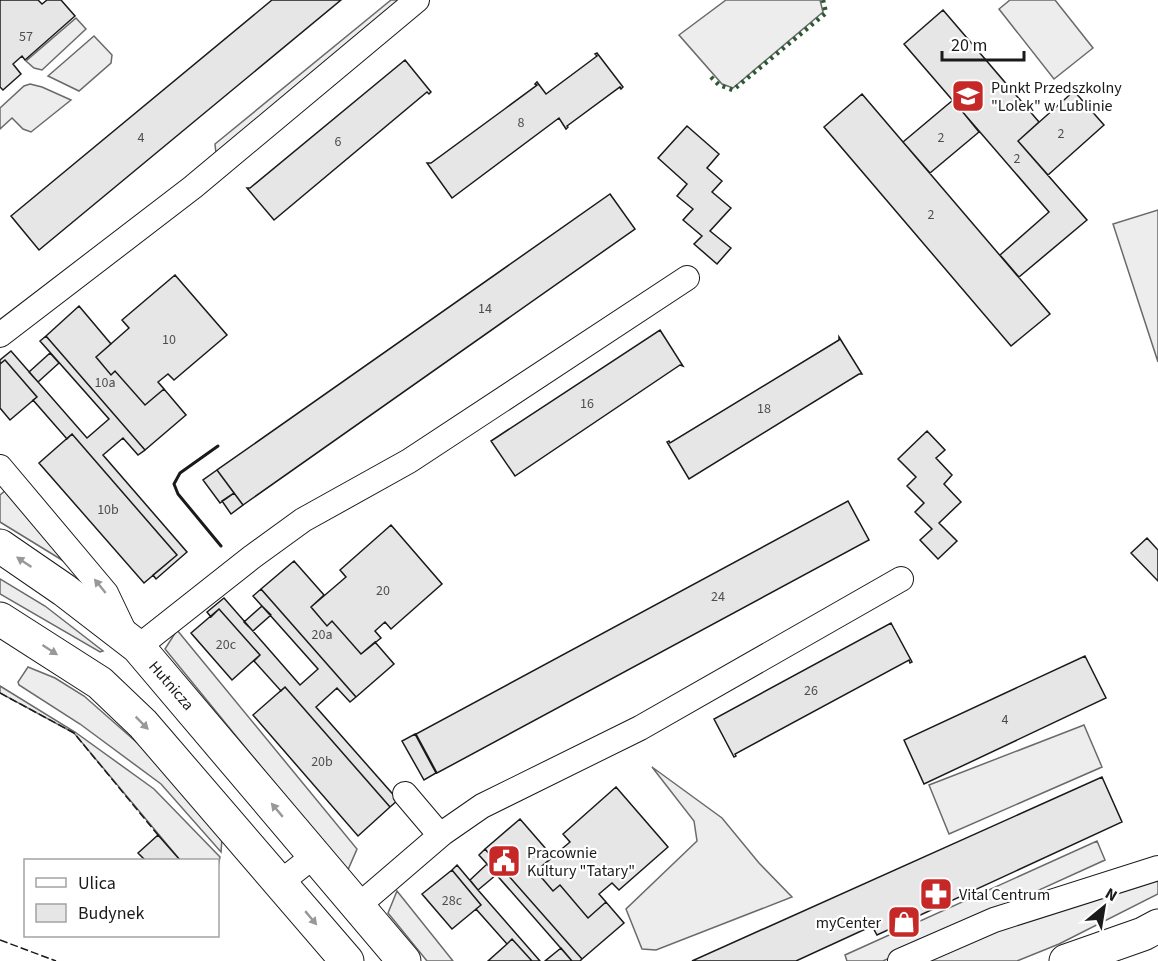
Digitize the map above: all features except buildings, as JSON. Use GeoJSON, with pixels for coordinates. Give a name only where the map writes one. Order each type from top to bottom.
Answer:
{"type":"FeatureCollection","features":[{"type":"Feature","properties":{"kind":"street"},"geometry":{"type":"LineString","coordinates":[[0,335],[194,187],[417,0]]}},
{"type":"Feature","properties":{"kind":"street"},"geometry":{"type":"LineString","coordinates":[[1,469],[106,593],[133,643],[303,520],[409,461],[687,278]]}},
{"type":"Feature","properties":{"kind":"street","name":"Hutnicza"},"geometry":{"type":"LineString","coordinates":[[0,546],[64,590],[133,643],[404,961]]}},
{"type":"Feature","properties":{"kind":"street"},"geometry":{"type":"LineString","coordinates":[[358,906],[443,833],[482,806],[640,728],[901,579]]}},
{"type":"Feature","properties":{"kind":"street"},"geometry":{"type":"LineString","coordinates":[[0,619],[100,683],[143,724],[347,961]]}},
{"type":"Feature","properties":{"kind":"street"},"geometry":{"type":"LineString","coordinates":[[405,794],[434,827]]}},
{"type":"Feature","properties":{"kind":"street"},"geometry":{"type":"LineString","coordinates":[[281,882],[315,855]]}},
{"type":"Feature","properties":{"kind":"street"},"geometry":{"type":"LineString","coordinates":[[900,961],[994,920],[1158,868]]}},
{"type":"Feature","properties":{"kind":"street"},"geometry":{"type":"LineString","coordinates":[[1066,961],[1150,930]]}},
{"type":"Feature","properties":{"kind":"street"},"geometry":{"type":"LineString","coordinates":[[1107,961],[1150,930]]}},
{"type":"Feature","properties":{"kind":"shaded area"},"geometry":{"type":"Polygon","coordinates":[[[391,0],[412,0],[217,163],[215,144],[391,0]]]}},
{"type":"Feature","properties":{"kind":"shaded area"},"geometry":{"type":"Polygon","coordinates":[[[726,0],[820,0],[823,12],[733,88],[722,84],[679,35],[726,0]]]}},
{"type":"Feature","properties":{"kind":"shaded area"},"geometry":{"type":"Polygon","coordinates":[[[1010,0],[1055,0],[1093,48],[1054,79],[999,9],[1010,0]]]}},
{"type":"Feature","properties":{"kind":"shaded area"},"geometry":{"type":"Polygon","coordinates":[[[76,18],[86,29],[42,70],[34,68],[26,61],[76,18]]]}},
{"type":"Feature","properties":{"kind":"shaded area"},"geometry":{"type":"Polygon","coordinates":[[[94,36],[112,55],[111,63],[79,91],[48,76],[94,36]]]}},
{"type":"Feature","properties":{"kind":"shaded area"},"geometry":{"type":"Polygon","coordinates":[[[30,84],[71,100],[31,132],[23,129],[12,118],[0,129],[0,108],[24,86],[30,84]]]}},
{"type":"Feature","properties":{"kind":"shaded area"},"geometry":{"type":"Polygon","coordinates":[[[1158,210],[1158,362],[1113,224],[1158,210]]]}},
{"type":"Feature","properties":{"kind":"shaded area"},"geometry":{"type":"Polygon","coordinates":[[[6,490],[75,568],[0,522],[0,495],[6,490]]]}},
{"type":"Feature","properties":{"kind":"shaded area"},"geometry":{"type":"Polygon","coordinates":[[[0,579],[45,606],[103,651],[100,652],[0,594],[0,579]]]}},
{"type":"Feature","properties":{"kind":"shaded area"},"geometry":{"type":"Polygon","coordinates":[[[177,630],[357,849],[347,872],[165,649],[177,630]]]}},
{"type":"Feature","properties":{"kind":"shaded area"},"geometry":{"type":"Polygon","coordinates":[[[28,667],[55,678],[84,696],[142,747],[222,838],[221,852],[161,784],[80,724],[19,685],[18,682],[28,667]]]}},
{"type":"Feature","properties":{"kind":"shaded area"},"geometry":{"type":"Polygon","coordinates":[[[0,686],[75,732],[154,789],[220,857],[219,862],[219,859],[179,859],[74,733],[0,693],[0,686]]]}},
{"type":"Feature","properties":{"kind":"shaded area"},"geometry":{"type":"Polygon","coordinates":[[[1084,725],[1102,767],[949,834],[929,785],[1084,725]]]}},
{"type":"Feature","properties":{"kind":"shaded area"},"geometry":{"type":"Polygon","coordinates":[[[652,767],[722,818],[759,863],[792,897],[656,950],[642,949],[626,909],[697,841],[694,821],[652,767]]]}},
{"type":"Feature","properties":{"kind":"shaded area"},"geometry":{"type":"Polygon","coordinates":[[[1097,841],[1105,860],[883,961],[847,961],[845,955],[1097,841]]]}},
{"type":"Feature","properties":{"kind":"shaded area"},"geometry":{"type":"Polygon","coordinates":[[[1158,878],[1158,894],[1059,944],[1017,961],[929,961],[983,935],[1158,878]]]}},
{"type":"Feature","properties":{"kind":"shaded area"},"geometry":{"type":"Polygon","coordinates":[[[397,891],[453,961],[427,961],[388,913],[397,891]]]}},
{"type":"Feature","properties":{"kind":"hedge"},"geometry":{"type":"LineString","coordinates":[[711,77],[719,85],[733,90],[826,13],[823,0]]}},
{"type":"Feature","properties":{"kind":"fence"},"geometry":{"type":"LineString","coordinates":[[0,693],[74,733],[158,835]]}},
{"type":"Feature","properties":{"kind":"fence"},"geometry":{"type":"LineString","coordinates":[[0,940],[56,961]]}},
{"type":"Feature","properties":{"kind":"wall"},"geometry":{"type":"LineString","coordinates":[[218,446],[180,473],[174,484],[178,494],[221,546]]}},
{"type":"Feature","properties":{"kind":"place","name":"Punkt Przedszkolny \"Lolek\" w Lublinie"},"geometry":{"type":"Point","coordinates":[968,96]}},
{"type":"Feature","properties":{"kind":"place","name":"Pracownie Kultury \"Tatary\""},"geometry":{"type":"Point","coordinates":[504,861]}},
{"type":"Feature","properties":{"kind":"place","name":"Vital Centrum"},"geometry":{"type":"Point","coordinates":[936,894]}},
{"type":"Feature","properties":{"kind":"place","name":"myCenter"},"geometry":{"type":"Point","coordinates":[904,922]}}]}
